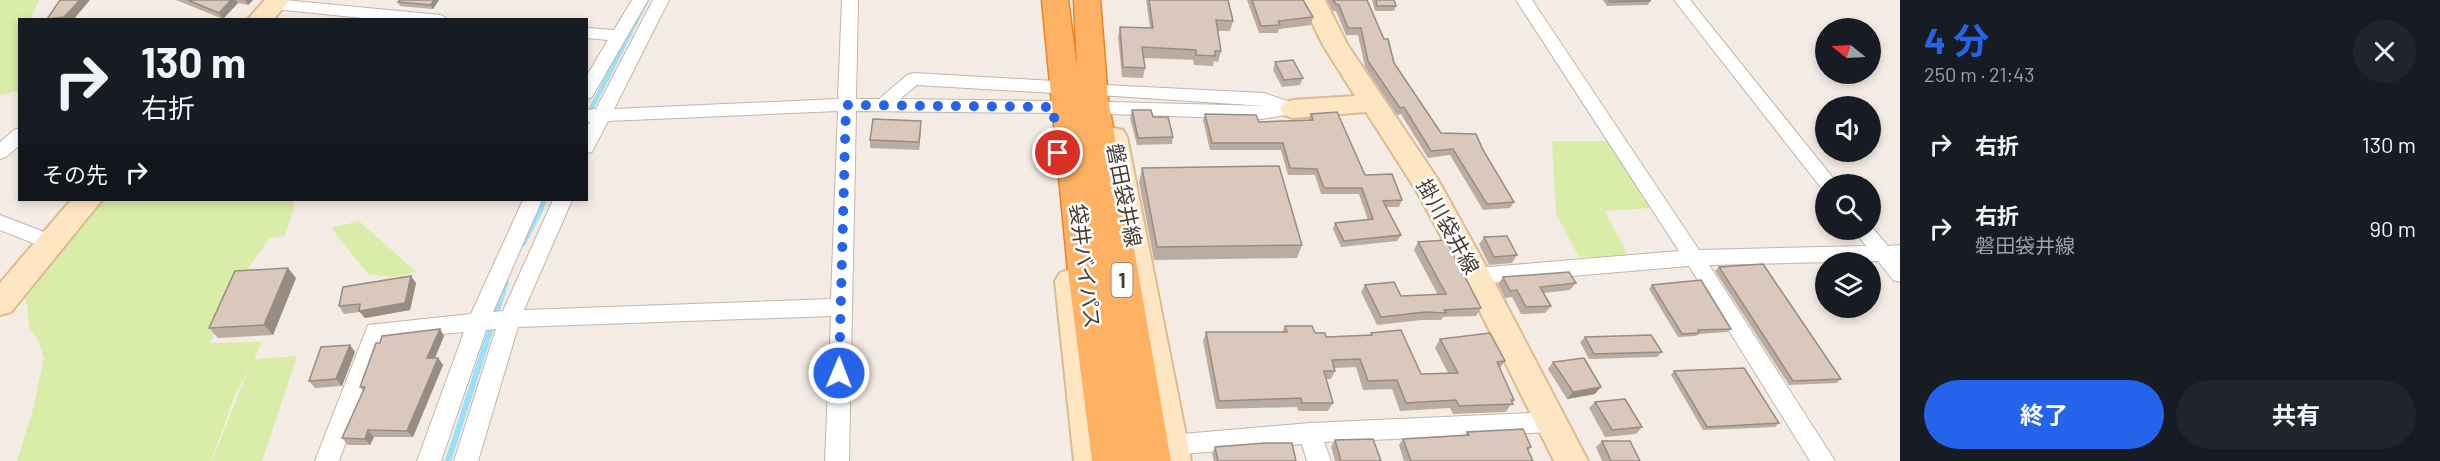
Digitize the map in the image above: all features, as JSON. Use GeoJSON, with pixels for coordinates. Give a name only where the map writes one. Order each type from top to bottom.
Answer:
{"type":"FeatureCollection","features":[{"type":"Feature","properties":{"kind":"highway","name":"袋井バイパス"},"geometry":{"type":"LineString","coordinates":[[1072,1],[1165,456]]}},
{"type":"Feature","properties":{"kind":"highway","name":"袋井バイパス"},"geometry":{"type":"LineString","coordinates":[[1072,1],[1085,271],[1112,461]]}},
{"type":"Feature","properties":{"kind":"main road","name":"掛川袋井線"},"geometry":{"type":"LineString","coordinates":[[1313,0],[1335,45],[1428,185],[1572,461]]}},
{"type":"Feature","properties":{"kind":"main road"},"geometry":{"type":"LineString","coordinates":[[1072,1],[1053,97],[1090,461]]}},
{"type":"Feature","properties":{"kind":"main road","name":"磐田袋井線"},"geometry":{"type":"LineString","coordinates":[[1072,1],[1100,21],[1107,100],[1165,456]]}},
{"type":"Feature","properties":{"kind":"main road"},"geometry":{"type":"LineString","coordinates":[[1293,109],[1373,103]]}},
{"type":"Feature","properties":{"kind":"main road"},"geometry":{"type":"LineString","coordinates":[[0,303],[87,201]]}},
{"type":"Feature","properties":{"kind":"street"},"geometry":{"type":"LineString","coordinates":[[588,90],[640,0]]}},
{"type":"Feature","properties":{"kind":"street"},"geometry":{"type":"LineString","coordinates":[[588,139],[594,116],[661,0]]}},
{"type":"Feature","properties":{"kind":"street"},"geometry":{"type":"LineString","coordinates":[[837,461],[850,0]]}},
{"type":"Feature","properties":{"kind":"street"},"geometry":{"type":"LineString","coordinates":[[1524,0],[1694,258],[1823,461]]}},
{"type":"Feature","properties":{"kind":"street"},"geometry":{"type":"LineString","coordinates":[[1682,0],[1821,174]]}},
{"type":"Feature","properties":{"kind":"street"},"geometry":{"type":"LineString","coordinates":[[270,8],[412,18]]}},
{"type":"Feature","properties":{"kind":"street"},"geometry":{"type":"LineString","coordinates":[[588,33],[621,36]]}},
{"type":"Feature","properties":{"kind":"street"},"geometry":{"type":"LineString","coordinates":[[884,105],[913,79],[1053,97]]}},
{"type":"Feature","properties":{"kind":"street"},"geometry":{"type":"LineString","coordinates":[[594,116],[1053,97]]}},
{"type":"Feature","properties":{"kind":"street"},"geometry":{"type":"LineString","coordinates":[[1107,100],[1262,112],[1293,109]]}},
{"type":"Feature","properties":{"kind":"street"},"geometry":{"type":"LineString","coordinates":[[0,152],[18,136]]}},
{"type":"Feature","properties":{"kind":"street"},"geometry":{"type":"LineString","coordinates":[[466,461],[507,248],[531,201]]}},
{"type":"Feature","properties":{"kind":"street"},"geometry":{"type":"LineString","coordinates":[[429,461],[493,321],[561,201]]}},
{"type":"Feature","properties":{"kind":"street"},"geometry":{"type":"LineString","coordinates":[[0,222],[50,242]]}},
{"type":"Feature","properties":{"kind":"street"},"geometry":{"type":"LineString","coordinates":[[1876,240],[1892,253],[1900,274]]}},
{"type":"Feature","properties":{"kind":"street"},"geometry":{"type":"LineString","coordinates":[[1477,276],[1694,258],[1892,253]]}},
{"type":"Feature","properties":{"kind":"street"},"geometry":{"type":"LineString","coordinates":[[327,461],[375,331],[493,321],[841,307]]}},
{"type":"Feature","properties":{"kind":"street"},"geometry":{"type":"LineString","coordinates":[[1165,456],[1310,432],[1552,422]]}},
{"type":"Feature","properties":{"kind":"street"},"geometry":{"type":"LineString","coordinates":[[1310,432],[1319,461]]}},
{"type":"Feature","properties":{"kind":"green space"},"geometry":{"type":"Polygon","coordinates":[[[0,0],[39,0],[30,18],[18,18],[18,91],[0,95],[0,0]]]}},
{"type":"Feature","properties":{"kind":"green space"},"geometry":{"type":"Polygon","coordinates":[[[1552,141],[1611,141],[1650,208],[1605,211],[1629,257],[1579,257],[1556,214],[1552,141]]]}},
{"type":"Feature","properties":{"kind":"green space"},"geometry":{"type":"Polygon","coordinates":[[[87,201],[293,201],[294,209],[285,235],[270,238],[238,281],[210,343],[262,342],[254,359],[297,356],[262,461],[212,461],[249,368],[235,395],[211,461],[17,461],[33,409],[44,358],[37,338],[29,328],[27,304],[19,290],[72,215],[87,201]]]}},
{"type":"Feature","properties":{"kind":"green space"},"geometry":{"type":"Polygon","coordinates":[[[359,221],[416,272],[395,277],[368,274],[331,228],[359,221]]]}},
{"type":"Feature","properties":{"kind":"building"},"geometry":{"type":"Polygon","coordinates":[[[60,0],[80,0],[64,17],[48,18],[60,0]]]}},
{"type":"Feature","properties":{"kind":"building"},"geometry":{"type":"Polygon","coordinates":[[[188,0],[231,0],[219,13],[188,0]]]}},
{"type":"Feature","properties":{"kind":"building"},"geometry":{"type":"Polygon","coordinates":[[[400,0],[434,0],[431,5],[398,2],[400,0]]]}},
{"type":"Feature","properties":{"kind":"building"},"geometry":{"type":"Polygon","coordinates":[[[1149,0],[1228,0],[1233,21],[1216,20],[1221,51],[1215,51],[1215,56],[1196,55],[1196,50],[1142,47],[1145,68],[1123,67],[1120,27],[1153,28],[1149,0]]]}},
{"type":"Feature","properties":{"kind":"building"},"geometry":{"type":"Polygon","coordinates":[[[1252,0],[1303,0],[1313,17],[1278,21],[1280,25],[1261,26],[1252,0]]]}},
{"type":"Feature","properties":{"kind":"building"},"geometry":{"type":"Polygon","coordinates":[[[1333,0],[1367,0],[1384,39],[1388,39],[1394,63],[1441,133],[1476,134],[1514,202],[1487,204],[1453,149],[1431,151],[1404,107],[1400,108],[1368,61],[1361,28],[1348,28],[1339,5],[1333,0]]]}},
{"type":"Feature","properties":{"kind":"building"},"geometry":{"type":"Polygon","coordinates":[[[1376,0],[1394,0],[1396,6],[1377,6],[1376,0]]]}},
{"type":"Feature","properties":{"kind":"building"},"geometry":{"type":"Polygon","coordinates":[[[1608,0],[1650,0],[1650,1],[1610,2],[1608,0]]]}},
{"type":"Feature","properties":{"kind":"building"},"geometry":{"type":"Polygon","coordinates":[[[1293,60],[1303,78],[1284,80],[1275,62],[1293,60]]]}},
{"type":"Feature","properties":{"kind":"building"},"geometry":{"type":"Polygon","coordinates":[[[1132,110],[1151,110],[1153,117],[1168,117],[1173,137],[1138,138],[1132,110]]]}},
{"type":"Feature","properties":{"kind":"building"},"geometry":{"type":"Polygon","coordinates":[[[1337,112],[1365,175],[1392,174],[1402,200],[1383,201],[1401,235],[1344,241],[1335,223],[1373,219],[1362,188],[1324,188],[1317,169],[1290,168],[1283,143],[1212,143],[1205,114],[1256,115],[1259,122],[1313,120],[1311,114],[1337,112]]]}},
{"type":"Feature","properties":{"kind":"building"},"geometry":{"type":"Polygon","coordinates":[[[873,119],[921,121],[919,142],[870,140],[873,119]]]}},
{"type":"Feature","properties":{"kind":"building"},"geometry":{"type":"Polygon","coordinates":[[[1279,166],[1302,245],[1157,247],[1142,168],[1279,166]]]}},
{"type":"Feature","properties":{"kind":"building"},"geometry":{"type":"Polygon","coordinates":[[[1507,236],[1517,255],[1494,257],[1484,237],[1507,236]]]}},
{"type":"Feature","properties":{"kind":"building"},"geometry":{"type":"Polygon","coordinates":[[[1446,240],[1481,308],[1444,310],[1446,313],[1426,312],[1381,317],[1365,285],[1394,282],[1401,296],[1446,294],[1418,242],[1446,240]]]}},
{"type":"Feature","properties":{"kind":"building"},"geometry":{"type":"Polygon","coordinates":[[[1763,264],[1841,379],[1793,381],[1719,267],[1763,264]]]}},
{"type":"Feature","properties":{"kind":"building"},"geometry":{"type":"Polygon","coordinates":[[[288,268],[264,325],[209,328],[235,271],[288,268]]]}},
{"type":"Feature","properties":{"kind":"building"},"geometry":{"type":"Polygon","coordinates":[[[1569,272],[1576,283],[1540,287],[1551,306],[1526,307],[1517,290],[1510,291],[1503,277],[1569,272]]]}},
{"type":"Feature","properties":{"kind":"building"},"geometry":{"type":"Polygon","coordinates":[[[411,276],[405,303],[359,311],[360,304],[339,306],[343,287],[411,276]]]}},
{"type":"Feature","properties":{"kind":"building"},"geometry":{"type":"Polygon","coordinates":[[[1701,280],[1731,329],[1698,330],[1699,333],[1682,334],[1652,285],[1701,280]]]}},
{"type":"Feature","properties":{"kind":"building"},"geometry":{"type":"Polygon","coordinates":[[[1285,326],[1312,326],[1315,333],[1325,333],[1326,337],[1372,335],[1371,333],[1401,330],[1421,374],[1458,373],[1440,339],[1490,333],[1505,361],[1497,362],[1514,400],[1511,400],[1513,404],[1459,406],[1456,400],[1406,403],[1397,380],[1368,381],[1360,359],[1332,360],[1335,371],[1324,371],[1333,403],[1302,403],[1301,398],[1219,401],[1206,332],[1287,332],[1285,326]]]}},
{"type":"Feature","properties":{"kind":"building"},"geometry":{"type":"Polygon","coordinates":[[[440,329],[427,358],[438,358],[407,431],[368,430],[365,439],[342,438],[365,387],[360,387],[376,343],[380,343],[382,336],[440,329]]]}},
{"type":"Feature","properties":{"kind":"building"},"geometry":{"type":"Polygon","coordinates":[[[1651,335],[1662,352],[1594,354],[1585,337],[1651,335]]]}},
{"type":"Feature","properties":{"kind":"building"},"geometry":{"type":"Polygon","coordinates":[[[350,345],[336,379],[309,381],[321,347],[350,345]]]}},
{"type":"Feature","properties":{"kind":"building"},"geometry":{"type":"Polygon","coordinates":[[[1584,358],[1601,387],[1573,392],[1553,362],[1584,358]]]}},
{"type":"Feature","properties":{"kind":"building"},"geometry":{"type":"Polygon","coordinates":[[[1744,368],[1779,423],[1707,427],[1674,371],[1744,368]]]}},
{"type":"Feature","properties":{"kind":"building"},"geometry":{"type":"Polygon","coordinates":[[[1625,399],[1642,427],[1612,430],[1595,402],[1625,399]]]}},
{"type":"Feature","properties":{"kind":"building"},"geometry":{"type":"Polygon","coordinates":[[[1523,429],[1531,447],[1527,448],[1533,461],[1411,461],[1403,439],[1469,435],[1467,432],[1523,429]]]}},
{"type":"Feature","properties":{"kind":"building"},"geometry":{"type":"Polygon","coordinates":[[[1373,439],[1381,461],[1341,461],[1335,440],[1373,439]]]}},
{"type":"Feature","properties":{"kind":"building"},"geometry":{"type":"Polygon","coordinates":[[[1602,441],[1630,441],[1640,461],[1611,461],[1602,441]]]}},
{"type":"Feature","properties":{"kind":"building"},"geometry":{"type":"Polygon","coordinates":[[[1292,443],[1296,461],[1218,461],[1215,447],[1292,443]]]}},
{"type":"Feature","properties":{"kind":"waterway"},"geometry":{"type":"LineString","coordinates":[[589,113],[647,0]]}},
{"type":"Feature","properties":{"kind":"waterway"},"geometry":{"type":"LineString","coordinates":[[541,208],[544,201]]}},
{"type":"Feature","properties":{"kind":"waterway"},"geometry":{"type":"LineString","coordinates":[[523,243],[541,208]]}},
{"type":"Feature","properties":{"kind":"waterway"},"geometry":{"type":"LineString","coordinates":[[448,461],[506,282]]}},
{"type":"Feature","properties":{"kind":"route"},"geometry":{"type":"LineString","coordinates":[[839,373],[846,105],[1053,107],[1058,153]]}}]}
